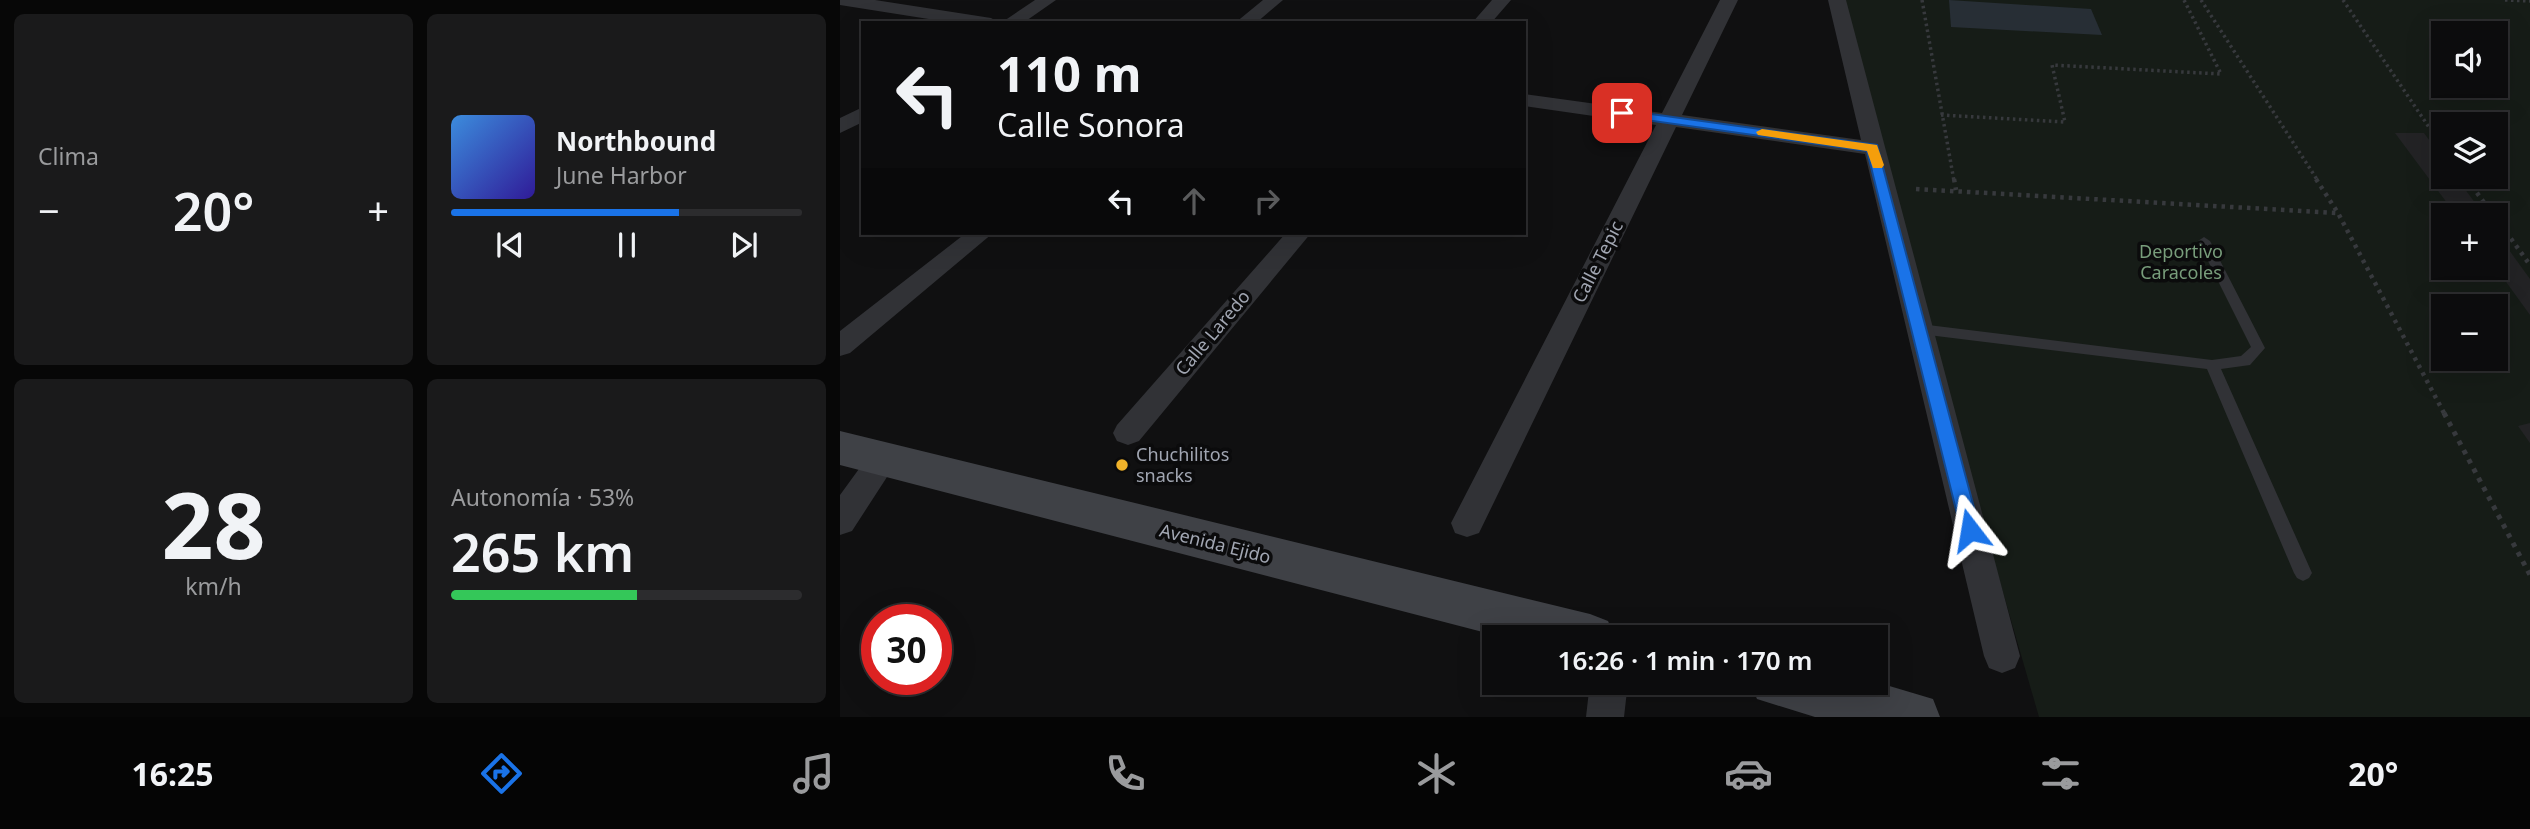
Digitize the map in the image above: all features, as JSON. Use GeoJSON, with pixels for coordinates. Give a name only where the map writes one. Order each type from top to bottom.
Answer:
{"type":"FeatureCollection","features":[{"type":"Feature","properties":{"kind":"main road","name":"Avenida Ejido"},"geometry":{"type":"LineString","coordinates":[[840,448],[1542,625]]}},
{"type":"Feature","properties":{"kind":"main road"},"geometry":{"type":"LineString","coordinates":[[1827,695],[1914,717]]}},
{"type":"Feature","properties":{"kind":"street"},"geometry":{"type":"LineString","coordinates":[[840,0],[977,21]]}},
{"type":"Feature","properties":{"kind":"street"},"geometry":{"type":"LineString","coordinates":[[1013,21],[1047,0]]}},
{"type":"Feature","properties":{"kind":"street"},"geometry":{"type":"LineString","coordinates":[[1247,21],[1274,0]]}},
{"type":"Feature","properties":{"kind":"street"},"geometry":{"type":"LineString","coordinates":[[1483,21],[1502,0]]}},
{"type":"Feature","properties":{"kind":"street","name":"Calle Tepic"},"geometry":{"type":"LineString","coordinates":[[1466,523],[1729,0]]}},
{"type":"Feature","properties":{"kind":"street"},"geometry":{"type":"LineString","coordinates":[[1837,0],[1872,148],[2002,656]]}},
{"type":"Feature","properties":{"kind":"street"},"geometry":{"type":"LineString","coordinates":[[1526,100],[1872,148]]}},
{"type":"Feature","properties":{"kind":"street"},"geometry":{"type":"LineString","coordinates":[[840,127],[861,114]]}},
{"type":"Feature","properties":{"kind":"street"},"geometry":{"type":"LineString","coordinates":[[840,346],[979,235]]}},
{"type":"Feature","properties":{"kind":"street","name":"Calle Laredo"},"geometry":{"type":"LineString","coordinates":[[1128,433],[1297,235]]}},
{"type":"Feature","properties":{"kind":"street"},"geometry":{"type":"LineString","coordinates":[[840,521],[883,460]]}},
{"type":"Feature","properties":{"kind":"street"},"geometry":{"type":"LineString","coordinates":[[1605,717],[1608,695]]}},
{"type":"Feature","properties":{"kind":"lane"},"geometry":{"type":"LineString","coordinates":[[1920,329],[2212,365],[2245,361],[2258,348],[2204,241]]}},
{"type":"Feature","properties":{"kind":"lane"},"geometry":{"type":"LineString","coordinates":[[2212,365],[2303,573]]}},
{"type":"Feature","properties":{"kind":"path"},"geometry":{"type":"LineString","coordinates":[[1922,0],[1956,190]]}},
{"type":"Feature","properties":{"kind":"path"},"geometry":{"type":"LineString","coordinates":[[1941,115],[2065,122],[2052,65],[2221,74],[2184,0]]}},
{"type":"Feature","properties":{"kind":"path"},"geometry":{"type":"LineString","coordinates":[[2202,0],[2338,213],[2530,575]]}},
{"type":"Feature","properties":{"kind":"path"},"geometry":{"type":"LineString","coordinates":[[2343,0],[2431,130]]}},
{"type":"Feature","properties":{"kind":"path"},"geometry":{"type":"LineString","coordinates":[[2505,0],[2530,1]]}},
{"type":"Feature","properties":{"kind":"path"},"geometry":{"type":"LineString","coordinates":[[1884,188],[2338,213]]}},
{"type":"Feature","properties":{"kind":"path"},"geometry":{"type":"LineString","coordinates":[[2508,236],[2530,265]]}},
{"type":"Feature","properties":{"kind":"green space","name":"Deportivo Caracoles"},"geometry":{"type":"Polygon","coordinates":[[[1832,0],[2530,0],[2530,717],[2039,717],[1832,0]]]}},
{"type":"Feature","properties":{"kind":"shaded area"},"geometry":{"type":"Polygon","coordinates":[[[1949,0],[2091,9],[2102,35],[1951,27],[1949,0]]]}},
{"type":"Feature","properties":{"kind":"building"},"geometry":{"type":"Polygon","coordinates":[[[2395,133],[2424,133],[2431,143],[2431,181],[2395,133]]]}},
{"type":"Feature","properties":{"kind":"building"},"geometry":{"type":"Polygon","coordinates":[[[2437,189],[2465,189],[2475,203],[2447,203],[2437,189]]]}},
{"type":"Feature","properties":{"kind":"building"},"geometry":{"type":"Polygon","coordinates":[[[2508,249],[2530,279],[2530,315],[2505,280],[2508,280],[2508,249]]]}},
{"type":"Feature","properties":{"kind":"building"},"geometry":{"type":"Polygon","coordinates":[[[2530,423],[2530,443],[2518,426],[2530,423]]]}},
{"type":"Feature","properties":{"kind":"slow traffic"},"geometry":{"type":"LineString","coordinates":[[1762,132],[1872,148],[1877,165]]}},
{"type":"Feature","properties":{"kind":"place","name":"Chuchilitos snacks"},"geometry":{"type":"Point","coordinates":[1122,465]}},
{"type":"Feature","properties":{"kind":"route"},"geometry":{"type":"LineString","coordinates":[[1622,113],[1872,148],[1970,530]]}}]}
